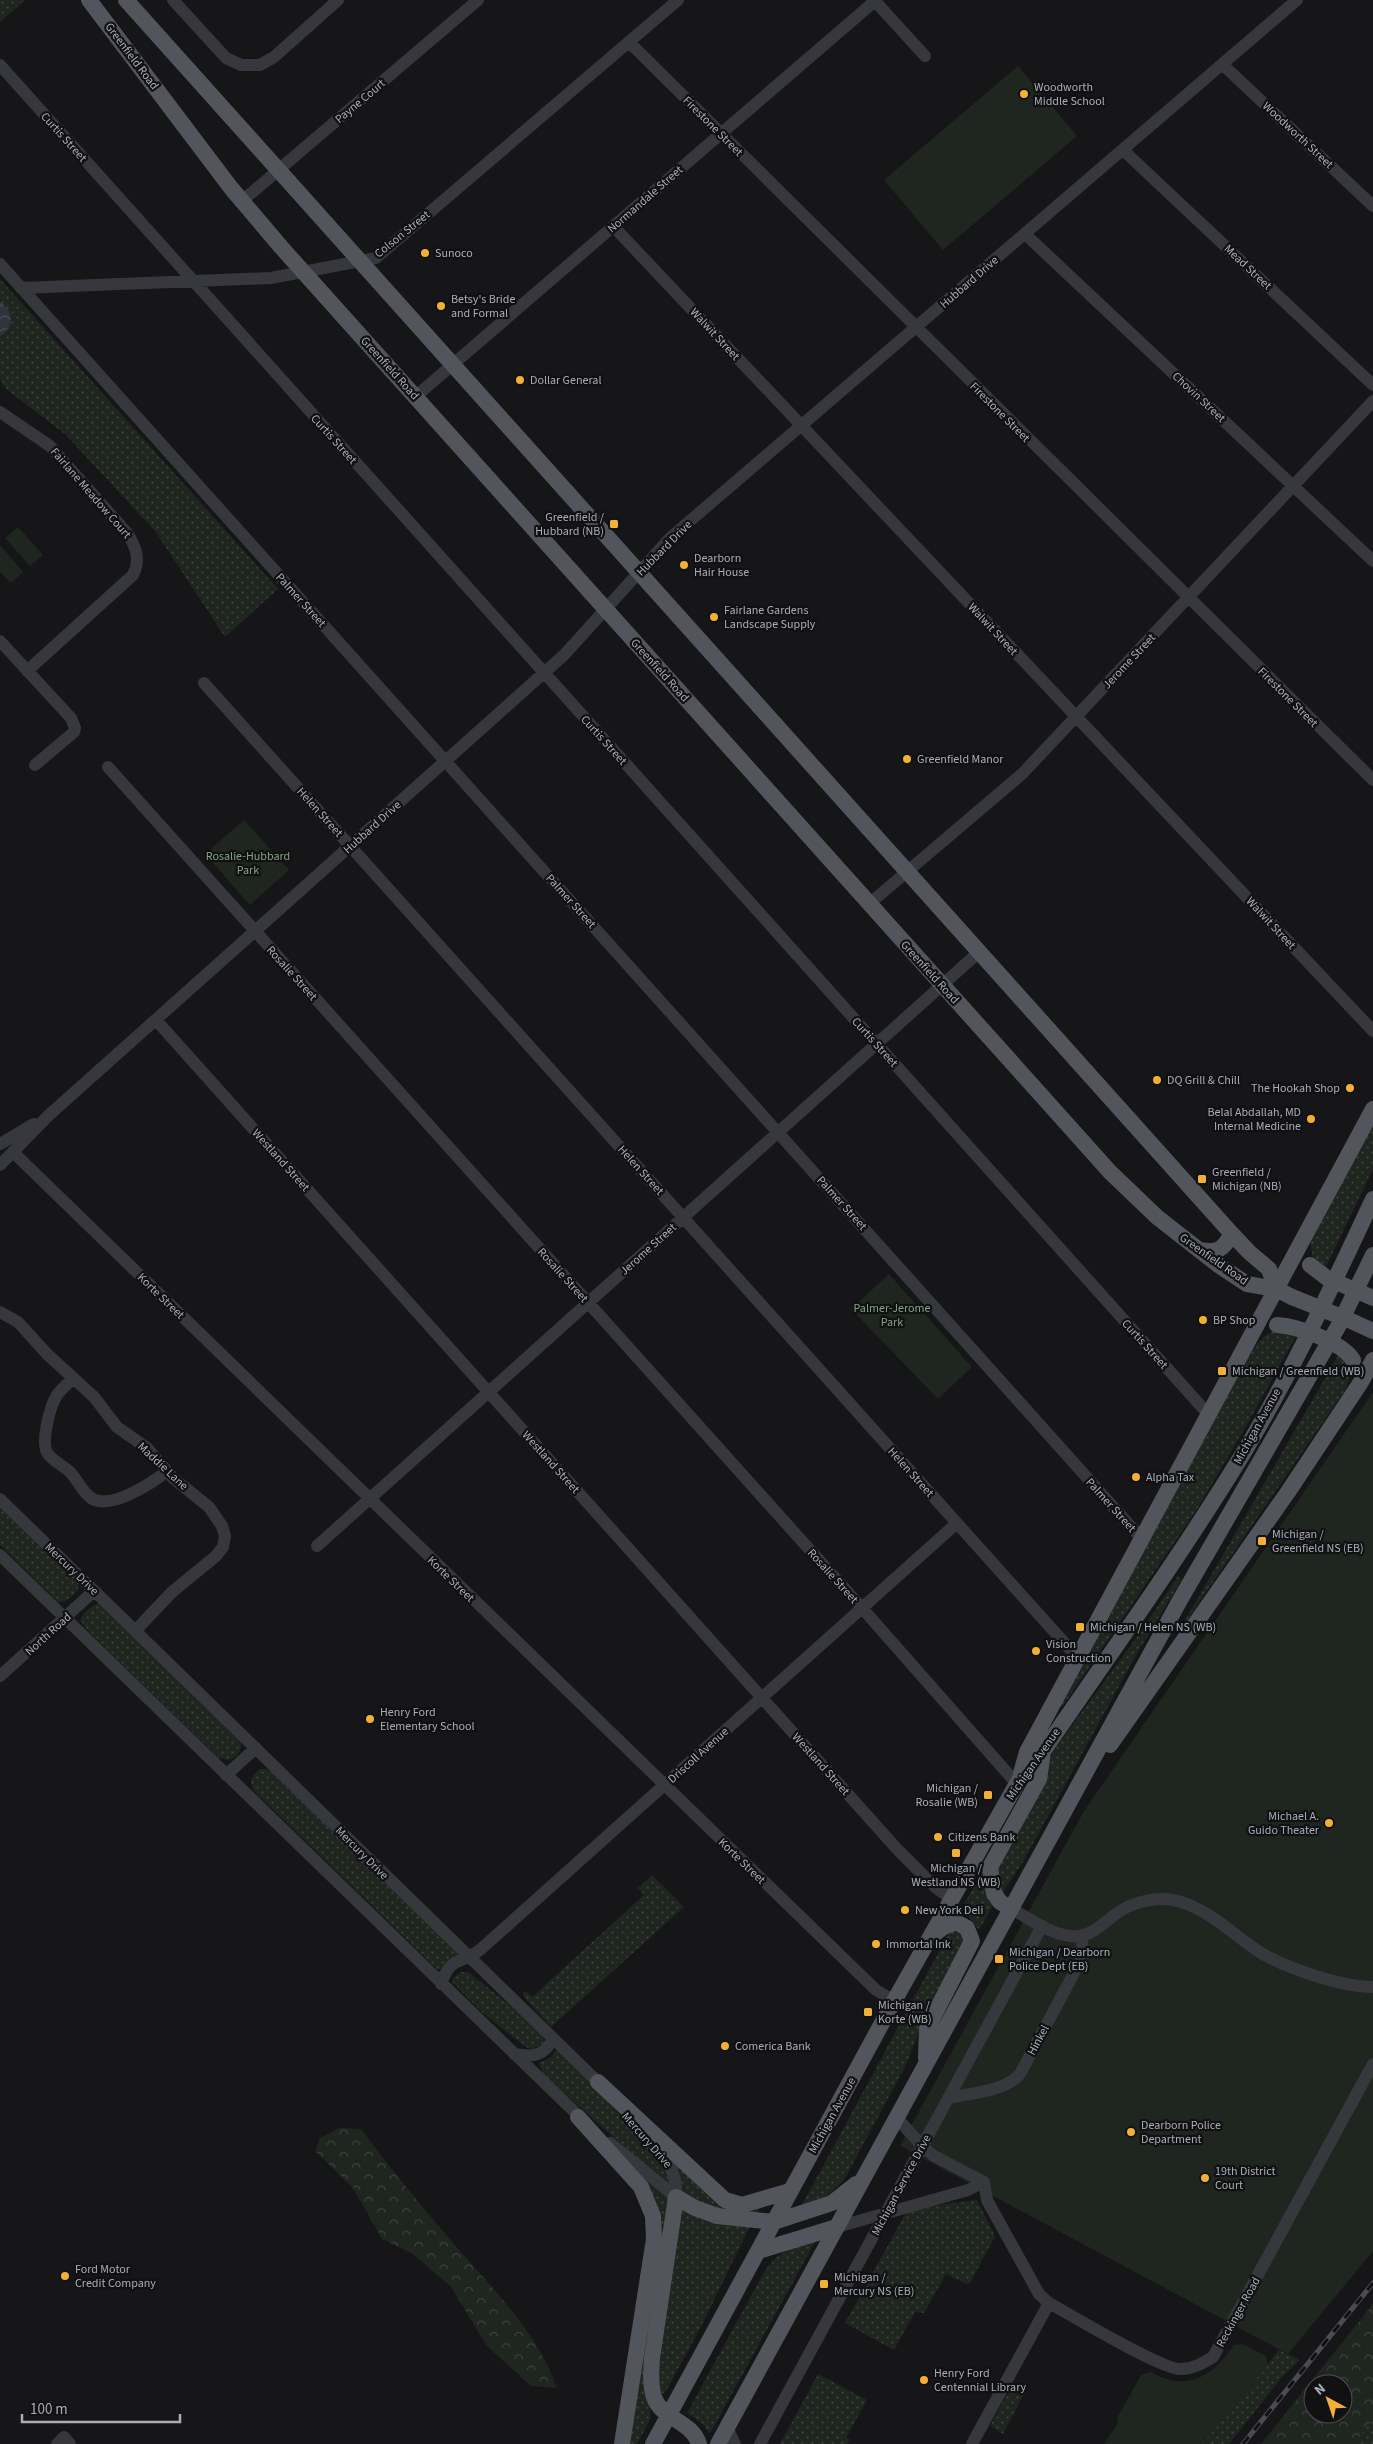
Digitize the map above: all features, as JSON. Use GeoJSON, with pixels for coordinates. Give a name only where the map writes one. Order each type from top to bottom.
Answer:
{"type":"FeatureCollection","features":[{"type":"Feature","properties":{"kind":"main road","name":"Greenfield Road"},"geometry":{"type":"LineString","coordinates":[[89,0],[242,201],[415,397],[1110,1172],[1156,1217],[1247,1284],[1258,1288],[1276,1289],[1372,1330]]}},
{"type":"Feature","properties":{"kind":"main road","name":"Greenfield Road"},"geometry":{"type":"LineString","coordinates":[[126,0],[1232,1234],[1269,1269],[1276,1289]]}},
{"type":"Feature","properties":{"kind":"main road"},"geometry":{"type":"LineString","coordinates":[[1018,1782],[1027,1752],[1077,1657],[1373,1109]]}},
{"type":"Feature","properties":{"kind":"main road","name":"Michigan Avenue"},"geometry":{"type":"LineString","coordinates":[[653,2444],[894,2001],[1018,1782],[1044,1750],[1190,1538],[1245,1450],[1317,1318],[1373,1199]]}},
{"type":"Feature","properties":{"kind":"main road"},"geometry":{"type":"LineString","coordinates":[[1199,1250],[1213,1252],[1223,1248],[1232,1234]]}},
{"type":"Feature","properties":{"kind":"main road"},"geometry":{"type":"LineString","coordinates":[[1301,1243],[1310,1264],[1327,1278],[1373,1298]]}},
{"type":"Feature","properties":{"kind":"main road","name":"Michigan Avenue"},"geometry":{"type":"LineString","coordinates":[[718,2444],[926,2060],[1180,1600],[1324,1354],[1373,1255]]}},
{"type":"Feature","properties":{"kind":"main road"},"geometry":{"type":"LineString","coordinates":[[1254,1330],[1277,1326],[1294,1327],[1338,1346],[1347,1352],[1353,1360],[1356,1391]]}},
{"type":"Feature","properties":{"kind":"main road"},"geometry":{"type":"LineString","coordinates":[[1063,1812],[1288,1492],[1356,1391],[1373,1360]]}},
{"type":"Feature","properties":{"kind":"main road"},"geometry":{"type":"LineString","coordinates":[[1010,1908],[1000,1902],[994,1893],[990,1867],[1039,1779],[1044,1750]]}},
{"type":"Feature","properties":{"kind":"main road"},"geometry":{"type":"LineString","coordinates":[[926,2060],[927,2029],[972,1941],[967,1928],[956,1922],[942,1928],[929,1939]]}},
{"type":"Feature","properties":{"kind":"main road"},"geometry":{"type":"LineString","coordinates":[[598,2082],[725,2200],[742,2205],[790,2191]]}},
{"type":"Feature","properties":{"kind":"main road"},"geometry":{"type":"LineString","coordinates":[[578,2117],[641,2187],[653,2216],[654,2239],[622,2444]]}},
{"type":"Feature","properties":{"kind":"main road"},"geometry":{"type":"LineString","coordinates":[[699,2444],[692,2430],[659,2406],[654,2397],[651,2378],[652,2358],[676,2197],[695,2208],[717,2216],[774,2222],[832,2203],[864,2176]]}},
{"type":"Feature","properties":{"kind":"main road"},"geometry":{"type":"LineString","coordinates":[[758,2251],[837,2227]]}},
{"type":"Feature","properties":{"kind":"street"},"geometry":{"type":"LineString","coordinates":[[173,0],[226,58],[241,65],[260,66],[274,57],[338,0]]}},
{"type":"Feature","properties":{"kind":"street","name":"Payne Court"},"geometry":{"type":"LineString","coordinates":[[242,201],[478,0]]}},
{"type":"Feature","properties":{"kind":"street","name":"Colson Street"},"geometry":{"type":"LineString","coordinates":[[21,288],[271,278],[376,258],[678,0]]}},
{"type":"Feature","properties":{"kind":"street"},"geometry":{"type":"LineString","coordinates":[[875,0],[925,56]]}},
{"type":"Feature","properties":{"kind":"street","name":"Normandale Street"},"geometry":{"type":"LineString","coordinates":[[415,397],[875,0]]}},
{"type":"Feature","properties":{"kind":"street","name":"Hubbard Drive"},"geometry":{"type":"LineString","coordinates":[[0,1165],[49,1115],[544,673],[606,610],[670,538],[1297,0]]}},
{"type":"Feature","properties":{"kind":"street","name":"Firestone Street"},"geometry":{"type":"LineString","coordinates":[[629,42],[1373,780]]}},
{"type":"Feature","properties":{"kind":"street","name":"Woodworth Street"},"geometry":{"type":"LineString","coordinates":[[1222,64],[1373,206]]}},
{"type":"Feature","properties":{"kind":"street","name":"Curtis Street"},"geometry":{"type":"LineString","coordinates":[[0,65],[1209,1415]]}},
{"type":"Feature","properties":{"kind":"street","name":"Mead Street"},"geometry":{"type":"LineString","coordinates":[[1123,150],[1373,385]]}},
{"type":"Feature","properties":{"kind":"street","name":"Walwit Street"},"geometry":{"type":"LineString","coordinates":[[613,226],[1373,1031]]}},
{"type":"Feature","properties":{"kind":"street","name":"Chovin Street"},"geometry":{"type":"LineString","coordinates":[[1025,234],[1373,561]]}},
{"type":"Feature","properties":{"kind":"street","name":"Palmer Street"},"geometry":{"type":"LineString","coordinates":[[0,264],[1142,1539]]}},
{"type":"Feature","properties":{"kind":"street","name":"Jerome Street"},"geometry":{"type":"LineString","coordinates":[[869,904],[1022,774],[1373,401]]}},
{"type":"Feature","properties":{"kind":"street","name":"Fairlane Meadow Court"},"geometry":{"type":"LineString","coordinates":[[0,412],[50,446],[127,533],[134,544],[138,558],[133,575],[27,670]]}},
{"type":"Feature","properties":{"kind":"street"},"geometry":{"type":"LineString","coordinates":[[0,641],[71,718],[75,728],[74,732],[35,765]]}},
{"type":"Feature","properties":{"kind":"street","name":"Helen Street"},"geometry":{"type":"LineString","coordinates":[[204,683],[1077,1657]]}},
{"type":"Feature","properties":{"kind":"street","name":"Rosalie Street"},"geometry":{"type":"LineString","coordinates":[[108,767],[1018,1782]]}},
{"type":"Feature","properties":{"kind":"street","name":"Jerome Street"},"geometry":{"type":"LineString","coordinates":[[317,1546],[979,952]]}},
{"type":"Feature","properties":{"kind":"street","name":"Westland Street"},"geometry":{"type":"LineString","coordinates":[[156,1020],[898,1849],[935,1887],[952,1898]]}},
{"type":"Feature","properties":{"kind":"street","name":"Hubbard Drive"},"geometry":{"type":"LineString","coordinates":[[0,1144],[49,1115]]}},
{"type":"Feature","properties":{"kind":"street","name":"Korte Street"},"geometry":{"type":"LineString","coordinates":[[13,1152],[664,1786],[876,1990],[894,2001]]}},
{"type":"Feature","properties":{"kind":"street","name":"Maddie Lane"},"geometry":{"type":"LineString","coordinates":[[0,1312],[18,1322],[94,1397],[117,1427],[147,1448],[167,1471],[216,1515],[222,1526],[224,1536],[223,1547],[208,1564],[165,1598],[136,1630]]}},
{"type":"Feature","properties":{"kind":"street"},"geometry":{"type":"LineString","coordinates":[[73,1378],[60,1390],[54,1400],[44,1438],[44,1446],[47,1453],[68,1470],[91,1498],[99,1501],[108,1500],[139,1490],[167,1471]]}},
{"type":"Feature","properties":{"kind":"street","name":"Mercury Drive"},"geometry":{"type":"LineString","coordinates":[[0,1499],[598,2082],[670,2165],[676,2179],[676,2197]]}},
{"type":"Feature","properties":{"kind":"street","name":"Driscoll Avenue"},"geometry":{"type":"LineString","coordinates":[[441,1984],[449,1965],[462,1958],[469,1958],[957,1523]]}},
{"type":"Feature","properties":{"kind":"street","name":"Mercury Drive"},"geometry":{"type":"LineString","coordinates":[[0,1555],[578,2117],[676,2197]]}},
{"type":"Feature","properties":{"kind":"street","name":"North Road"},"geometry":{"type":"LineString","coordinates":[[0,1676],[94,1591]]}},
{"type":"Feature","properties":{"kind":"street"},"geometry":{"type":"LineString","coordinates":[[226,1775],[256,1748]]}},
{"type":"Feature","properties":{"kind":"street"},"geometry":{"type":"LineString","coordinates":[[1010,1908],[1055,1933],[1078,1936],[1091,1932],[1121,1910],[1132,1905],[1152,1900],[1176,1900],[1194,1906],[1256,1950],[1282,1963],[1335,1980],[1373,1986]]}},
{"type":"Feature","properties":{"kind":"street","name":"Michigan Service Drive"},"geometry":{"type":"LineString","coordinates":[[760,2444],[1042,1926]]}},
{"type":"Feature","properties":{"kind":"street","name":"Hinkel"},"geometry":{"type":"LineString","coordinates":[[948,2098],[1002,2086],[1015,2080],[1083,1955],[1078,1936]]}},
{"type":"Feature","properties":{"kind":"street"},"geometry":{"type":"LineString","coordinates":[[514,2054],[531,2057],[541,2054],[550,2046],[553,2038]]}},
{"type":"Feature","properties":{"kind":"street","name":"Reckinger Road"},"geometry":{"type":"LineString","coordinates":[[984,2182],[987,2200],[1031,2284],[1049,2303],[1156,2361],[1179,2369],[1203,2363],[1213,2357],[1373,2064]]}},
{"type":"Feature","properties":{"kind":"street"},"geometry":{"type":"LineString","coordinates":[[896,2117],[922,2146],[934,2156],[984,2182]]}},
{"type":"Feature","properties":{"kind":"street"},"geometry":{"type":"LineString","coordinates":[[837,2227],[968,2190],[984,2182]]}},
{"type":"Feature","properties":{"kind":"street"},"geometry":{"type":"LineString","coordinates":[[972,2444],[1049,2303]]}},
{"type":"Feature","properties":{"kind":"street"},"geometry":{"type":"LineString","coordinates":[[727,2427],[735,2444]]}},
{"type":"Feature","properties":{"kind":"street"},"geometry":{"type":"LineString","coordinates":[[57,2444],[64,2437],[70,2444]]}},
{"type":"Feature","properties":{"kind":"green space"},"geometry":{"type":"Polygon","coordinates":[[[0,0],[25,0],[0,22],[0,0]]]}},
{"type":"Feature","properties":{"kind":"green space"},"geometry":{"type":"Polygon","coordinates":[[[1018,66],[1077,136],[943,250],[884,180],[1018,66]]]}},
{"type":"Feature","properties":{"kind":"green space"},"geometry":{"type":"Polygon","coordinates":[[[0,279],[278,589],[225,637],[155,531],[65,434],[6,389],[0,379],[0,279]]]}},
{"type":"Feature","properties":{"kind":"green space"},"geometry":{"type":"Polygon","coordinates":[[[18,527],[43,555],[30,566],[5,538],[18,527]]]}},
{"type":"Feature","properties":{"kind":"green space"},"geometry":{"type":"Polygon","coordinates":[[[0,545],[23,572],[11,583],[0,572],[0,545]]]}},
{"type":"Feature","properties":{"kind":"green space","name":"Rosalie-Hubbard Park"},"geometry":{"type":"Polygon","coordinates":[[[244,820],[289,870],[250,905],[205,854],[244,820]]]}},
{"type":"Feature","properties":{"kind":"green space"},"geometry":{"type":"Polygon","coordinates":[[[1373,1123],[1373,1169],[1324,1271],[1313,1260],[1310,1241],[1373,1123]]]}},
{"type":"Feature","properties":{"kind":"green space","name":"Palmer-Jerome Park"},"geometry":{"type":"Polygon","coordinates":[[[889,1274],[972,1367],[938,1399],[851,1309],[889,1274]]]}},
{"type":"Feature","properties":{"kind":"green space"},"geometry":{"type":"Polygon","coordinates":[[[1277,1330],[1297,1334],[1249,1421],[1196,1511],[1062,1707],[1059,1706],[1251,1352],[1265,1336],[1277,1330]]]}},
{"type":"Feature","properties":{"kind":"green space"},"geometry":{"type":"Polygon","coordinates":[[[1339,1354],[1349,1371],[1349,1379],[1345,1390],[1176,1636],[1339,1354]]]}},
{"type":"Feature","properties":{"kind":"green space"},"geometry":{"type":"Polygon","coordinates":[[[1373,1392],[1373,2251],[1288,2354],[900,2146],[1084,1811],[1373,1392]]]}},
{"type":"Feature","properties":{"kind":"green space"},"geometry":{"type":"Polygon","coordinates":[[[0,1506],[78,1582],[78,1590],[69,1599],[58,1602],[0,1545],[0,1506]]]}},
{"type":"Feature","properties":{"kind":"green space"},"geometry":{"type":"Polygon","coordinates":[[[1178,1576],[1182,1579],[1136,1655],[1024,1860],[1003,1892],[999,1887],[996,1868],[1056,1747],[1137,1637],[1178,1576]]]}},
{"type":"Feature","properties":{"kind":"green space"},"geometry":{"type":"Polygon","coordinates":[[[99,1603],[241,1740],[240,1750],[236,1756],[228,1759],[219,1758],[87,1630],[80,1620],[88,1610],[99,1603]]]}},
{"type":"Feature","properties":{"kind":"green space"},"geometry":{"type":"Polygon","coordinates":[[[260,1769],[269,1769],[458,1952],[458,1957],[449,1960],[440,1970],[437,1969],[255,1792],[251,1782],[254,1774],[260,1769]]]}},
{"type":"Feature","properties":{"kind":"green space"},"geometry":{"type":"Polygon","coordinates":[[[983,1871],[993,1905],[979,1930],[969,1917],[959,1913],[983,1871]]]}},
{"type":"Feature","properties":{"kind":"green space"},"geometry":{"type":"Polygon","coordinates":[[[652,1875],[684,1907],[551,2027],[524,1997],[523,1993],[526,1991],[532,1997],[644,1895],[638,1888],[652,1875]]]}},
{"type":"Feature","properties":{"kind":"green space"},"geometry":{"type":"Polygon","coordinates":[[[953,1930],[966,1935],[920,2029],[906,2065],[844,2180],[826,2197],[802,2205],[949,1933],[953,1930]]]}},
{"type":"Feature","properties":{"kind":"green space"},"geometry":{"type":"Polygon","coordinates":[[[461,1972],[468,1972],[525,2017],[544,2036],[543,2044],[532,2049],[526,2047],[483,2013],[452,1982],[454,1977],[461,1972]]]}},
{"type":"Feature","properties":{"kind":"green space"},"geometry":{"type":"Polygon","coordinates":[[[557,2049],[576,2067],[665,2164],[672,2182],[668,2186],[544,2075],[539,2063],[550,2058],[557,2049]]]}},
{"type":"Feature","properties":{"kind":"green space"},"geometry":{"type":"Polygon","coordinates":[[[642,2126],[711,2194],[761,2207],[757,2213],[734,2215],[686,2198],[642,2126]]]}},
{"type":"Feature","properties":{"kind":"green space"},"geometry":{"type":"Polygon","coordinates":[[[339,2128],[361,2129],[421,2205],[502,2298],[528,2332],[549,2369],[557,2388],[531,2386],[487,2346],[451,2287],[413,2254],[382,2239],[353,2188],[315,2151],[320,2138],[339,2128]]]}},
{"type":"Feature","properties":{"kind":"green space"},"geometry":{"type":"Polygon","coordinates":[[[606,2141],[669,2196],[647,2392],[651,2418],[637,2444],[626,2444],[658,2225],[606,2141]]]}},
{"type":"Feature","properties":{"kind":"green space"},"geometry":{"type":"Polygon","coordinates":[[[977,2200],[995,2236],[970,2283],[967,2284],[946,2274],[924,2313],[915,2312],[894,2350],[845,2323],[908,2209],[977,2200]]]}},
{"type":"Feature","properties":{"kind":"green space"},"geometry":{"type":"Polygon","coordinates":[[[678,2205],[750,2226],[701,2327],[666,2391],[662,2394],[656,2378],[678,2205]]]}},
{"type":"Feature","properties":{"kind":"green space"},"geometry":{"type":"Polygon","coordinates":[[[816,2240],[709,2433],[703,2424],[687,2413],[762,2276],[773,2261],[784,2252],[816,2240]]]}},
{"type":"Feature","properties":{"kind":"green space"},"geometry":{"type":"Polygon","coordinates":[[[1373,2304],[1373,2419],[1354,2444],[1261,2444],[1303,2392],[1303,2424],[1353,2424],[1353,2374],[1317,2374],[1373,2304]]]}},
{"type":"Feature","properties":{"kind":"green space"},"geometry":{"type":"Polygon","coordinates":[[[1243,2344],[1266,2356],[1268,2365],[1202,2444],[1104,2444],[1118,2423],[1117,2418],[1141,2375],[1151,2372],[1176,2381],[1188,2381],[1198,2378],[1208,2373],[1217,2365],[1234,2345],[1243,2344]]]}},
{"type":"Feature","properties":{"kind":"green space"},"geometry":{"type":"Polygon","coordinates":[[[1279,2350],[1300,2360],[1282,2377],[1229,2444],[1202,2444],[1279,2350]]]}},
{"type":"Feature","properties":{"kind":"green space"},"geometry":{"type":"Polygon","coordinates":[[[818,2374],[867,2400],[846,2438],[850,2440],[847,2444],[780,2444],[818,2374]]]}},
{"type":"Feature","properties":{"kind":"green space"},"geometry":{"type":"Polygon","coordinates":[[[1017,2383],[1027,2388],[1003,2434],[990,2426],[1012,2385],[1017,2383]]]}},
{"type":"Feature","properties":{"kind":"green space"},"geometry":{"type":"Polygon","coordinates":[[[1373,2385],[1373,2444],[1326,2444],[1342,2424],[1353,2424],[1353,2410],[1373,2385]]]}},
{"type":"Feature","properties":{"kind":"water"},"geometry":{"type":"Polygon","coordinates":[[[0,302],[5,305],[11,319],[5,333],[0,336],[0,302]]]}},
{"type":"Feature","properties":{"kind":"railway"},"geometry":{"type":"LineString","coordinates":[[1243,2444],[1373,2283]]}},
{"type":"Feature","properties":{"kind":"place","name":"Woodworth Middle School"},"geometry":{"type":"Point","coordinates":[1024,94]}},
{"type":"Feature","properties":{"kind":"place","name":"Sunoco"},"geometry":{"type":"Point","coordinates":[425,253]}},
{"type":"Feature","properties":{"kind":"place","name":"Betsy's Bride and Formal"},"geometry":{"type":"Point","coordinates":[441,306]}},
{"type":"Feature","properties":{"kind":"place","name":"Dollar General"},"geometry":{"type":"Point","coordinates":[520,380]}},
{"type":"Feature","properties":{"kind":"place","name":"Greenfield / Hubbard (NB)"},"geometry":{"type":"Point","coordinates":[614,524]}},
{"type":"Feature","properties":{"kind":"place","name":"Dearborn Hair House"},"geometry":{"type":"Point","coordinates":[684,565]}},
{"type":"Feature","properties":{"kind":"place","name":"Fairlane Gardens Landscape Supply"},"geometry":{"type":"Point","coordinates":[714,617]}},
{"type":"Feature","properties":{"kind":"place","name":"Greenfield Manor"},"geometry":{"type":"Point","coordinates":[907,759]}},
{"type":"Feature","properties":{"kind":"place","name":"DQ Grill & Chill"},"geometry":{"type":"Point","coordinates":[1157,1080]}},
{"type":"Feature","properties":{"kind":"place","name":"The Hookah Shop"},"geometry":{"type":"Point","coordinates":[1350,1088]}},
{"type":"Feature","properties":{"kind":"place","name":"Belal Abdallah, MD Internal Medicine"},"geometry":{"type":"Point","coordinates":[1311,1119]}},
{"type":"Feature","properties":{"kind":"place","name":"Greenfield / Michigan (NB)"},"geometry":{"type":"Point","coordinates":[1202,1179]}},
{"type":"Feature","properties":{"kind":"place","name":"BP Shop"},"geometry":{"type":"Point","coordinates":[1203,1320]}},
{"type":"Feature","properties":{"kind":"place","name":"Michigan / Greenfield (WB)"},"geometry":{"type":"Point","coordinates":[1222,1371]}},
{"type":"Feature","properties":{"kind":"place","name":"Alpha Tax"},"geometry":{"type":"Point","coordinates":[1136,1477]}},
{"type":"Feature","properties":{"kind":"place","name":"Michigan / Greenfield NS (EB)"},"geometry":{"type":"Point","coordinates":[1262,1541]}},
{"type":"Feature","properties":{"kind":"place","name":"Michigan / Helen NS (WB)"},"geometry":{"type":"Point","coordinates":[1080,1627]}},
{"type":"Feature","properties":{"kind":"place","name":"Vision Construction"},"geometry":{"type":"Point","coordinates":[1036,1651]}},
{"type":"Feature","properties":{"kind":"place","name":"Henry Ford Elementary School"},"geometry":{"type":"Point","coordinates":[370,1719]}},
{"type":"Feature","properties":{"kind":"place","name":"Michigan / Rosalie (WB)"},"geometry":{"type":"Point","coordinates":[988,1795]}},
{"type":"Feature","properties":{"kind":"place","name":"Michael A. Guido Theater"},"geometry":{"type":"Point","coordinates":[1329,1823]}},
{"type":"Feature","properties":{"kind":"place","name":"Citizens Bank"},"geometry":{"type":"Point","coordinates":[938,1837]}},
{"type":"Feature","properties":{"kind":"place","name":"Michigan / Westland NS (WB)"},"geometry":{"type":"Point","coordinates":[956,1853]}},
{"type":"Feature","properties":{"kind":"place","name":"New York Deli"},"geometry":{"type":"Point","coordinates":[905,1910]}},
{"type":"Feature","properties":{"kind":"place","name":"Immortal Ink"},"geometry":{"type":"Point","coordinates":[876,1944]}},
{"type":"Feature","properties":{"kind":"place","name":"Michigan / Dearborn Police Dept (EB)"},"geometry":{"type":"Point","coordinates":[999,1959]}},
{"type":"Feature","properties":{"kind":"place","name":"Michigan / Korte (WB)"},"geometry":{"type":"Point","coordinates":[868,2012]}},
{"type":"Feature","properties":{"kind":"place","name":"Comerica Bank"},"geometry":{"type":"Point","coordinates":[725,2046]}},
{"type":"Feature","properties":{"kind":"place","name":"Dearborn Police Department"},"geometry":{"type":"Point","coordinates":[1131,2132]}},
{"type":"Feature","properties":{"kind":"place","name":"19th District Court"},"geometry":{"type":"Point","coordinates":[1205,2178]}},
{"type":"Feature","properties":{"kind":"place","name":"Ford Motor Credit Company"},"geometry":{"type":"Point","coordinates":[65,2276]}},
{"type":"Feature","properties":{"kind":"place","name":"Michigan / Mercury NS (EB)"},"geometry":{"type":"Point","coordinates":[824,2284]}},
{"type":"Feature","properties":{"kind":"place","name":"Henry Ford Centennial Library"},"geometry":{"type":"Point","coordinates":[924,2380]}}]}
